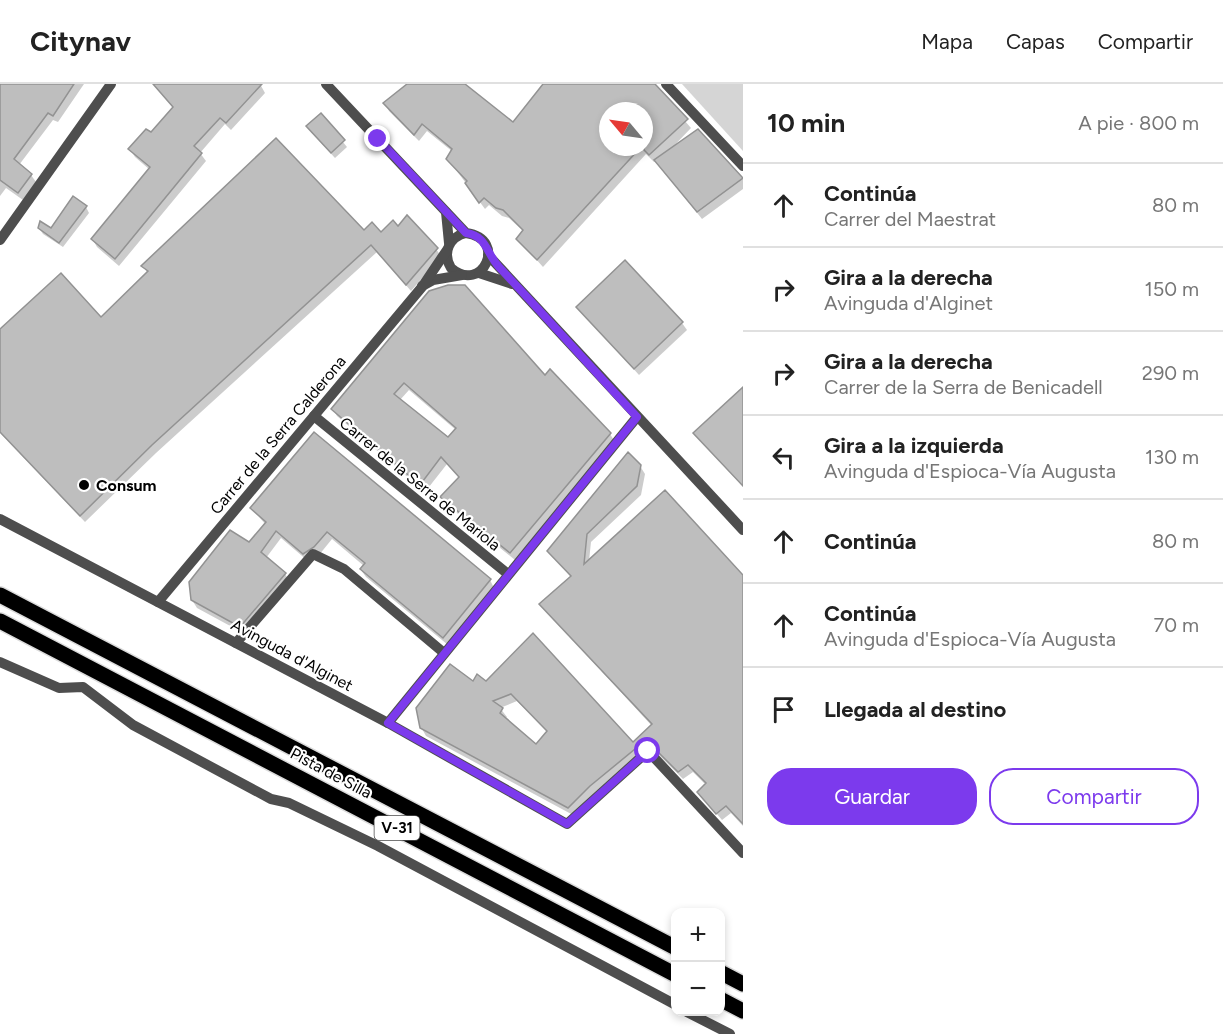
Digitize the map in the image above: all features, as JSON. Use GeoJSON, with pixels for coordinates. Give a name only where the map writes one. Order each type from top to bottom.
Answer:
{"type":"FeatureCollection","features":[{"type":"Feature","properties":{"kind":"highway"},"geometry":{"type":"LineString","coordinates":[[0,584],[154,665],[173,683]]}},
{"type":"Feature","properties":{"kind":"highway","name":"Pista de Silla"},"geometry":{"type":"LineString","coordinates":[[0,594],[671,946]]}},
{"type":"Feature","properties":{"kind":"highway","name":"Pista de Silla"},"geometry":{"type":"LineString","coordinates":[[0,621],[671,973]]}},
{"type":"Feature","properties":{"kind":"highway"},"geometry":{"type":"LineString","coordinates":[[725,975],[743,984]]}},
{"type":"Feature","properties":{"kind":"highway"},"geometry":{"type":"LineString","coordinates":[[725,1002],[743,1011]]}},
{"type":"Feature","properties":{"kind":"street"},"geometry":{"type":"LineString","coordinates":[[0,240],[111,84]]}},
{"type":"Feature","properties":{"kind":"street"},"geometry":{"type":"LineString","coordinates":[[326,84],[466,233],[482,238],[488,255],[486,265],[479,273]]}},
{"type":"Feature","properties":{"kind":"street"},"geometry":{"type":"LineString","coordinates":[[666,84],[743,166]]}},
{"type":"Feature","properties":{"kind":"street"},"geometry":{"type":"LineString","coordinates":[[446,212],[448,262],[462,275]]}},
{"type":"Feature","properties":{"kind":"street"},"geometry":{"type":"LineString","coordinates":[[448,247],[454,238],[466,233]]}},
{"type":"Feature","properties":{"kind":"street","name":"Carrer de la Serra Calderona"},"geometry":{"type":"LineString","coordinates":[[158,602],[422,287],[448,247]]}},
{"type":"Feature","properties":{"kind":"street"},"geometry":{"type":"LineString","coordinates":[[488,255],[743,530]]}},
{"type":"Feature","properties":{"kind":"street"},"geometry":{"type":"LineString","coordinates":[[422,287],[433,280],[479,273],[514,285]]}},
{"type":"Feature","properties":{"kind":"street","name":"Carrer de la Serra de Mariola"},"geometry":{"type":"LineString","coordinates":[[314,416],[508,574]]}},
{"type":"Feature","properties":{"kind":"street"},"geometry":{"type":"LineString","coordinates":[[388,723],[637,417]]}},
{"type":"Feature","properties":{"kind":"street","name":"Avinguda d'Alginet"},"geometry":{"type":"LineString","coordinates":[[0,519],[388,723],[567,824],[648,751],[743,854]]}},
{"type":"Feature","properties":{"kind":"street"},"geometry":{"type":"LineString","coordinates":[[236,643],[313,554],[344,569],[444,653]]}},
{"type":"Feature","properties":{"kind":"street"},"geometry":{"type":"LineString","coordinates":[[0,662],[59,688],[83,687],[133,725],[271,799],[289,803],[378,846],[671,1003]]}},
{"type":"Feature","properties":{"kind":"street"},"geometry":{"type":"LineString","coordinates":[[696,1016],[730,1034]]}},
{"type":"Feature","properties":{"kind":"shaded area"},"geometry":{"type":"Polygon","coordinates":[[[682,84],[743,84],[743,151],[682,84]]]}},
{"type":"Feature","properties":{"kind":"building"},"geometry":{"type":"Polygon","coordinates":[[[0,84],[74,84],[53,116],[48,113],[14,159],[32,174],[18,193],[0,180],[0,84]]]}},
{"type":"Feature","properties":{"kind":"building"},"geometry":{"type":"Polygon","coordinates":[[[153,84],[262,84],[226,123],[220,118],[194,146],[202,153],[115,259],[91,239],[150,167],[128,149],[146,129],[151,132],[173,107],[153,84]]]}},
{"type":"Feature","properties":{"kind":"building"},"geometry":{"type":"Polygon","coordinates":[[[407,84],[465,84],[513,122],[543,84],[655,84],[688,119],[653,151],[653,102],[599,102],[599,156],[633,156],[537,260],[516,239],[523,230],[503,210],[496,208],[484,198],[479,203],[465,183],[467,181],[446,159],[452,149],[422,124],[414,135],[383,103],[407,84]]]}},
{"type":"Feature","properties":{"kind":"building"},"geometry":{"type":"Polygon","coordinates":[[[321,113],[345,140],[331,153],[306,126],[321,113]]]}},
{"type":"Feature","properties":{"kind":"building"},"geometry":{"type":"Polygon","coordinates":[[[698,129],[743,178],[697,212],[654,160],[698,129]]]}},
{"type":"Feature","properties":{"kind":"building"},"geometry":{"type":"Polygon","coordinates":[[[276,138],[364,230],[372,222],[381,232],[393,220],[398,226],[407,215],[438,248],[406,285],[371,245],[152,445],[80,516],[0,432],[0,329],[61,273],[101,317],[148,271],[141,266],[276,138]]]}},
{"type":"Feature","properties":{"kind":"building"},"geometry":{"type":"Polygon","coordinates":[[[73,196],[87,206],[59,243],[38,228],[40,221],[51,228],[73,196]]]}},
{"type":"Feature","properties":{"kind":"building"},"geometry":{"type":"Polygon","coordinates":[[[625,260],[683,322],[634,369],[576,307],[625,260]]]}},
{"type":"Feature","properties":{"kind":"building"},"geometry":{"type":"Polygon","coordinates":[[[448,285],[465,285],[545,375],[550,369],[611,433],[510,553],[440,497],[459,477],[441,457],[420,485],[331,409],[429,291],[448,285]],[[404,383],[394,394],[448,437],[456,428],[404,383]]]}},
{"type":"Feature","properties":{"kind":"building"},"geometry":{"type":"Polygon","coordinates":[[[743,387],[743,486],[693,433],[743,387]]]}},
{"type":"Feature","properties":{"kind":"building"},"geometry":{"type":"Polygon","coordinates":[[[314,432],[491,579],[443,638],[360,569],[365,563],[327,532],[314,547],[303,554],[276,531],[261,552],[286,573],[240,627],[191,600],[189,582],[230,530],[249,542],[266,522],[250,508],[314,432]]]}},
{"type":"Feature","properties":{"kind":"building"},"geometry":{"type":"Polygon","coordinates":[[[628,452],[641,465],[637,486],[587,534],[584,564],[665,490],[743,575],[743,824],[726,806],[716,814],[697,792],[706,783],[688,765],[678,772],[646,740],[590,786],[568,808],[420,728],[416,708],[450,664],[473,681],[477,674],[486,681],[533,633],[633,742],[652,724],[539,604],[571,576],[547,551],[628,452]],[[511,694],[493,701],[503,708],[500,713],[536,744],[547,731],[511,694]]]}},
{"type":"Feature","properties":{"kind":"place","name":"Consum"},"geometry":{"type":"Point","coordinates":[84,485]}},
{"type":"Feature","properties":{"kind":"route"},"geometry":{"type":"LineString","coordinates":[[378,139],[466,233],[482,238],[488,255],[637,417],[388,723],[567,824],[648,751]]}}]}
